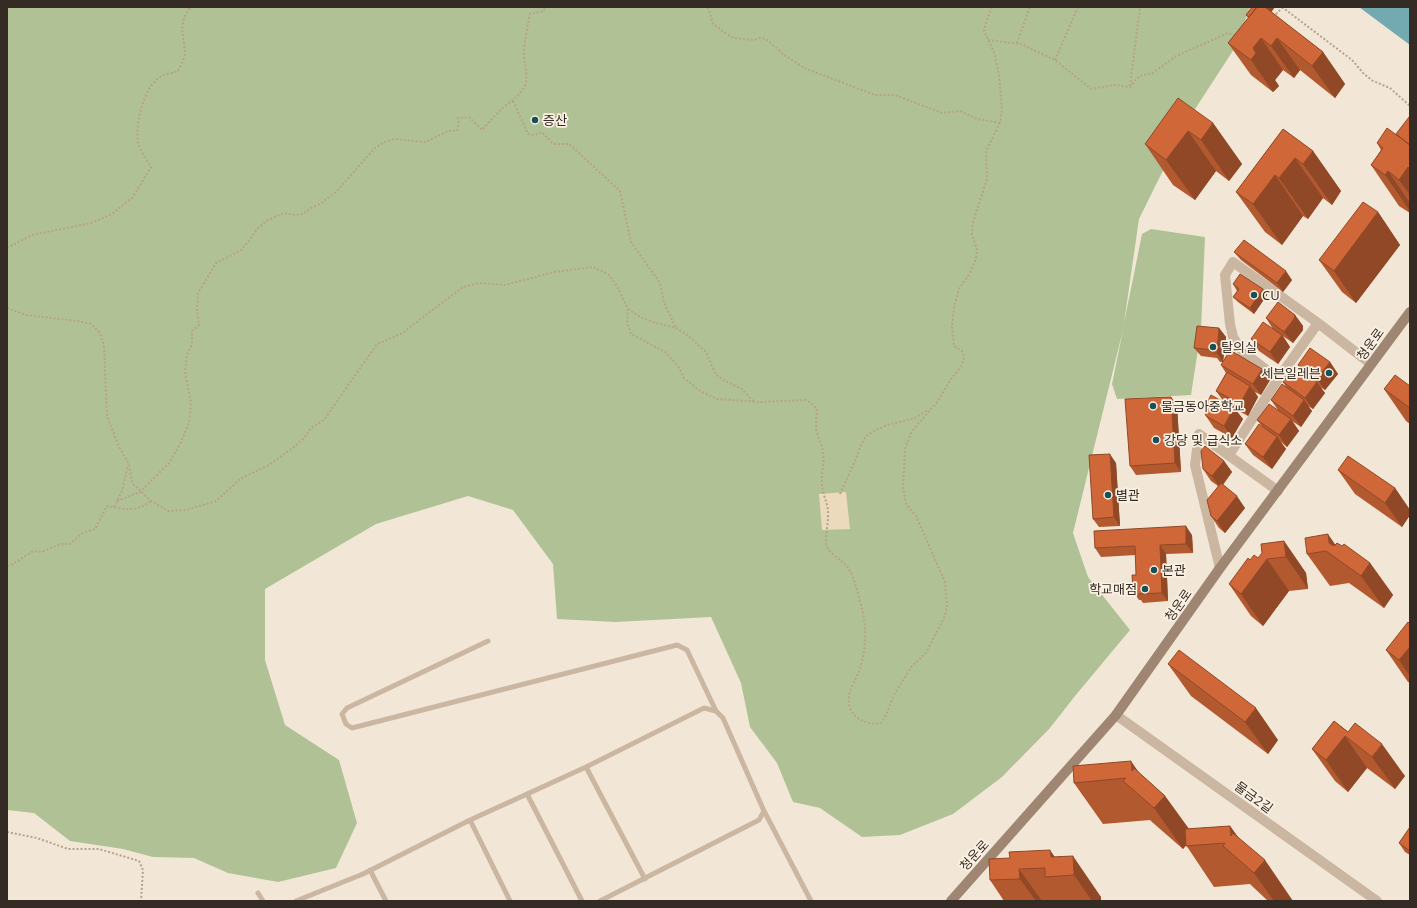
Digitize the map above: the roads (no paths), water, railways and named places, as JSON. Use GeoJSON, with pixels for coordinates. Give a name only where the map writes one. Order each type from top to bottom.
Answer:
{"type":"FeatureCollection","features":[{"type":"Feature","properties":{"kind":"street"},"geometry":{"type":"LineString","coordinates":[[1278,379],[1242,351],[1233,337],[1230,324],[1225,275],[1233,262],[1372,364]]}},
{"type":"Feature","properties":{"kind":"street","name":"청운로"},"geometry":{"type":"LineString","coordinates":[[951,901],[1116,715],[1220,568],[1410,312]]}},
{"type":"Feature","properties":{"kind":"street"},"geometry":{"type":"LineString","coordinates":[[1229,455],[1278,379],[1318,323]]}},
{"type":"Feature","properties":{"kind":"street"},"geometry":{"type":"LineString","coordinates":[[1220,568],[1195,465],[1199,434],[1278,491]]}},
{"type":"Feature","properties":{"kind":"street","name":"물금2길"},"geometry":{"type":"LineString","coordinates":[[1116,715],[1377,901]]}},
{"type":"Feature","properties":{"kind":"lane"},"geometry":{"type":"LineString","coordinates":[[488,641],[347,708],[342,714],[346,724],[352,728],[677,645],[687,650],[716,711],[723,718],[764,811],[811,901]]}},
{"type":"Feature","properties":{"kind":"lane"},"geometry":{"type":"LineString","coordinates":[[296,901],[370,870],[470,820],[586,767],[704,708],[716,711]]}},
{"type":"Feature","properties":{"kind":"lane"},"geometry":{"type":"LineString","coordinates":[[586,767],[645,879]]}},
{"type":"Feature","properties":{"kind":"lane"},"geometry":{"type":"LineString","coordinates":[[527,794],[582,901]]}},
{"type":"Feature","properties":{"kind":"lane"},"geometry":{"type":"LineString","coordinates":[[600,901],[759,820],[764,811]]}},
{"type":"Feature","properties":{"kind":"lane"},"geometry":{"type":"LineString","coordinates":[[470,820],[508,900]]}},
{"type":"Feature","properties":{"kind":"lane"},"geometry":{"type":"LineString","coordinates":[[370,870],[386,901]]}},
{"type":"Feature","properties":{"kind":"lane"},"geometry":{"type":"LineString","coordinates":[[258,893],[263,901]]}},
{"type":"Feature","properties":{"kind":"water"},"geometry":{"type":"Polygon","coordinates":[[[1359,7],[1410,7],[1410,45],[1359,7]]]}},
{"type":"Feature","properties":{"kind":"place","name":"증산"},"geometry":{"type":"Point","coordinates":[535,120]}},
{"type":"Feature","properties":{"kind":"place","name":"CU"},"geometry":{"type":"Point","coordinates":[1254,295]}},
{"type":"Feature","properties":{"kind":"place","name":"탈의실"},"geometry":{"type":"Point","coordinates":[1213,347]}},
{"type":"Feature","properties":{"kind":"place","name":"세븐일레븐"},"geometry":{"type":"Point","coordinates":[1329,373]}},
{"type":"Feature","properties":{"kind":"place","name":"물금동아중학교"},"geometry":{"type":"Point","coordinates":[1153,406]}},
{"type":"Feature","properties":{"kind":"place","name":"강당 및 급식소"},"geometry":{"type":"Point","coordinates":[1156,440]}},
{"type":"Feature","properties":{"kind":"place","name":"별관"},"geometry":{"type":"Point","coordinates":[1108,495]}},
{"type":"Feature","properties":{"kind":"place","name":"본관"},"geometry":{"type":"Point","coordinates":[1154,570]}},
{"type":"Feature","properties":{"kind":"place","name":"학교매점"},"geometry":{"type":"Point","coordinates":[1145,589]}}]}
